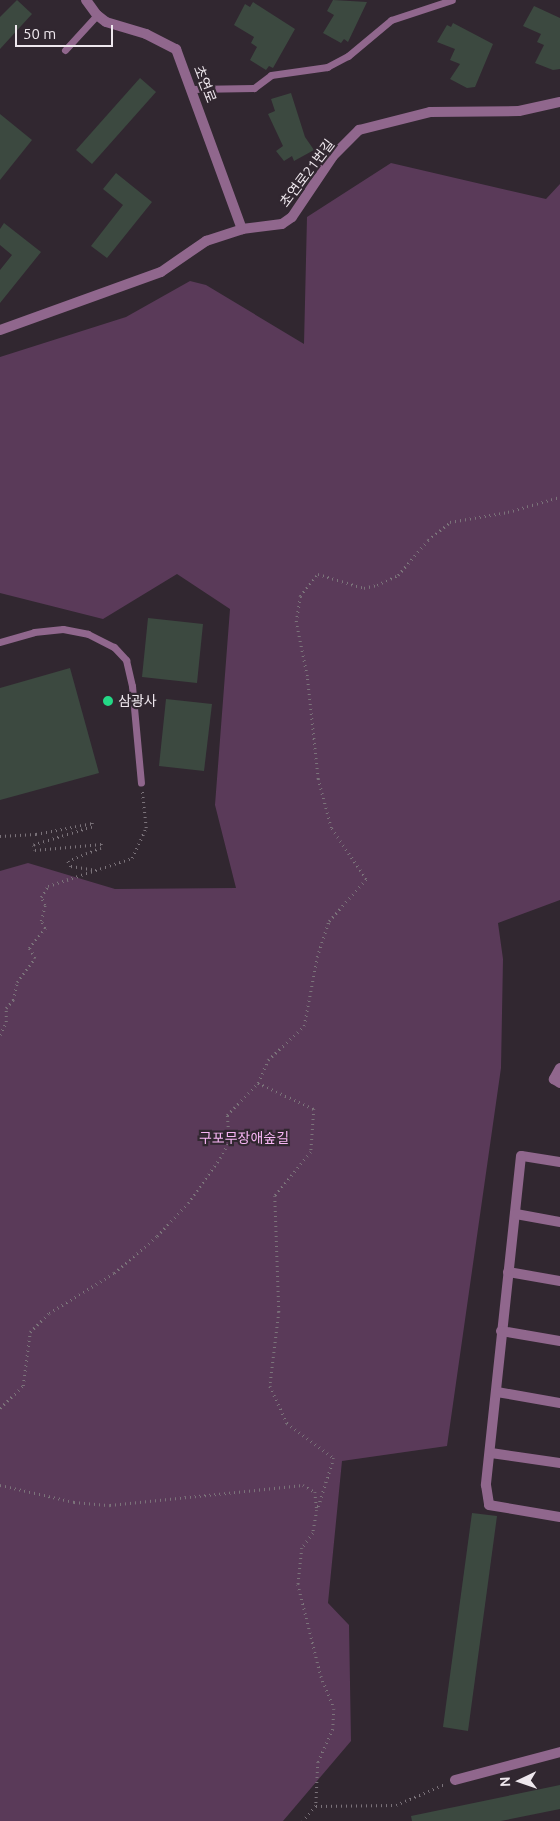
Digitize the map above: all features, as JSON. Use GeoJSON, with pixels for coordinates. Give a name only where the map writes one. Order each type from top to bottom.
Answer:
{"type":"FeatureCollection","features":[{"type":"Feature","properties":{"kind":"street","name":"초연로"},"geometry":{"type":"LineString","coordinates":[[86,0],[97,15],[106,22],[146,34],[176,49],[242,229]]}},
{"type":"Feature","properties":{"kind":"street","name":"초연로21번길"},"geometry":{"type":"LineString","coordinates":[[0,330],[161,272],[206,241],[242,229],[282,224],[292,217],[333,156],[359,130],[430,112],[519,111],[560,102]]}},
{"type":"Feature","properties":{"kind":"street"},"geometry":{"type":"LineString","coordinates":[[560,1068],[554,1079],[560,1083]]}},
{"type":"Feature","properties":{"kind":"street"},"geometry":{"type":"LineString","coordinates":[[560,1162],[521,1156],[516,1214],[501,1331],[498,1392],[486,1484],[489,1506],[560,1517]]}},
{"type":"Feature","properties":{"kind":"street"},"geometry":{"type":"LineString","coordinates":[[516,1214],[560,1222]]}},
{"type":"Feature","properties":{"kind":"street"},"geometry":{"type":"LineString","coordinates":[[508,1272],[560,1281]]}},
{"type":"Feature","properties":{"kind":"street"},"geometry":{"type":"LineString","coordinates":[[501,1331],[560,1341]]}},
{"type":"Feature","properties":{"kind":"street"},"geometry":{"type":"LineString","coordinates":[[498,1392],[560,1403]]}},
{"type":"Feature","properties":{"kind":"street"},"geometry":{"type":"LineString","coordinates":[[491,1452],[560,1463]]}},
{"type":"Feature","properties":{"kind":"street"},"geometry":{"type":"LineString","coordinates":[[455,1780],[560,1752]]}},
{"type":"Feature","properties":{"kind":"lane"},"geometry":{"type":"LineString","coordinates":[[192,89],[254,88],[271,75],[327,68],[348,56],[392,20],[452,0]]}},
{"type":"Feature","properties":{"kind":"lane"},"geometry":{"type":"LineString","coordinates":[[65,50],[97,15]]}},
{"type":"Feature","properties":{"kind":"lane"},"geometry":{"type":"LineString","coordinates":[[0,642],[34,632],[63,629],[88,634],[114,647],[126,660],[132,686],[141,783]]}},
{"type":"Feature","properties":{"kind":"path"},"geometry":{"type":"LineString","coordinates":[[0,1408],[23,1386],[30,1332],[49,1313],[114,1273],[157,1236],[188,1203],[220,1158],[229,1142],[227,1115],[258,1083],[268,1060],[304,1026],[317,957],[329,920],[366,879],[331,828],[318,779],[307,676],[296,622],[300,596],[318,574],[364,588],[378,586],[398,575],[428,540],[450,522],[508,512],[560,497]]}},
{"type":"Feature","properties":{"kind":"path"},"geometry":{"type":"LineString","coordinates":[[0,1035],[6,1022],[6,1008],[14,1000],[17,982],[34,958],[30,948],[46,928],[42,921],[45,905],[41,897],[48,886],[132,858],[146,828],[141,783]]}},
{"type":"Feature","properties":{"kind":"path"},"geometry":{"type":"LineString","coordinates":[[0,836],[36,834],[93,823],[92,827],[84,830],[34,845],[35,850],[102,844],[100,848],[68,861],[71,866],[96,870]]}},
{"type":"Feature","properties":{"kind":"path"},"geometry":{"type":"LineString","coordinates":[[258,1083],[314,1109],[311,1152],[275,1196],[279,1312],[270,1386],[287,1423],[334,1458],[313,1533],[302,1548],[298,1584],[321,1676],[334,1709],[333,1729],[318,1762],[316,1806],[303,1821]]}},
{"type":"Feature","properties":{"kind":"path"},"geometry":{"type":"LineString","coordinates":[[0,1485],[74,1502],[110,1505],[303,1486],[315,1492],[318,1510]]}},
{"type":"Feature","properties":{"kind":"path"},"geometry":{"type":"LineString","coordinates":[[316,1806],[396,1805],[455,1780]]}},
{"type":"Feature","properties":{"kind":"green space","name":"구포무장애숲길"},"geometry":{"type":"Polygon","coordinates":[[[391,163],[546,199],[560,184],[560,900],[498,923],[503,959],[501,1068],[447,1446],[342,1461],[328,1603],[349,1625],[351,1741],[283,1821],[0,1821],[0,871],[28,863],[115,889],[236,888],[215,805],[230,609],[177,574],[103,619],[0,593],[0,357],[126,317],[190,281],[206,285],[304,344],[307,217],[391,163]]]}},
{"type":"Feature","properties":{"kind":"building"},"geometry":{"type":"Polygon","coordinates":[[[17,0],[32,14],[0,49],[0,17],[17,0]]]}},
{"type":"Feature","properties":{"kind":"building"},"geometry":{"type":"Polygon","coordinates":[[[333,0],[367,2],[348,42],[344,39],[341,43],[323,33],[334,15],[327,11],[333,0]]]}},
{"type":"Feature","properties":{"kind":"building"},"geometry":{"type":"Polygon","coordinates":[[[253,2],[295,29],[273,68],[269,66],[266,70],[250,60],[257,47],[251,43],[254,37],[234,25],[245,4],[250,7],[253,2]]]}},
{"type":"Feature","properties":{"kind":"building"},"geometry":{"type":"Polygon","coordinates":[[[534,6],[560,18],[560,69],[553,70],[535,63],[544,45],[537,42],[541,34],[523,26],[534,6]]]}},
{"type":"Feature","properties":{"kind":"building"},"geometry":{"type":"Polygon","coordinates":[[[453,23],[493,44],[475,87],[467,88],[450,79],[460,64],[450,60],[455,49],[437,42],[447,25],[451,27],[453,23]]]}},
{"type":"Feature","properties":{"kind":"building"},"geometry":{"type":"Polygon","coordinates":[[[140,78],[156,92],[92,164],[76,150],[140,78]]]}},
{"type":"Feature","properties":{"kind":"building"},"geometry":{"type":"Polygon","coordinates":[[[291,93],[305,137],[314,150],[294,161],[292,156],[284,161],[276,151],[283,146],[268,114],[275,111],[271,99],[291,93]]]}},
{"type":"Feature","properties":{"kind":"building"},"geometry":{"type":"Polygon","coordinates":[[[0,114],[32,140],[0,180],[0,114]]]}},
{"type":"Feature","properties":{"kind":"building"},"geometry":{"type":"Polygon","coordinates":[[[116,173],[152,202],[107,258],[91,246],[123,205],[103,189],[116,173]]]}},
{"type":"Feature","properties":{"kind":"building"},"geometry":{"type":"Polygon","coordinates":[[[4,223],[41,252],[0,303],[0,270],[12,255],[0,245],[0,229],[4,223]]]}},
{"type":"Feature","properties":{"kind":"building"},"geometry":{"type":"Polygon","coordinates":[[[148,618],[203,624],[197,683],[142,677],[148,618]]]}},
{"type":"Feature","properties":{"kind":"building"},"geometry":{"type":"Polygon","coordinates":[[[70,668],[99,773],[0,800],[0,688],[70,668]]]}},
{"type":"Feature","properties":{"kind":"building"},"geometry":{"type":"Polygon","coordinates":[[[166,699],[212,704],[204,771],[159,766],[166,699]]]}},
{"type":"Feature","properties":{"kind":"building"},"geometry":{"type":"Polygon","coordinates":[[[472,1513],[497,1516],[468,1731],[443,1727],[472,1513]]]}},
{"type":"Feature","properties":{"kind":"building"},"geometry":{"type":"Polygon","coordinates":[[[560,1785],[560,1809],[501,1821],[412,1821],[411,1816],[560,1785]]]}},
{"type":"Feature","properties":{"kind":"place","name":"삼광사"},"geometry":{"type":"Point","coordinates":[108,701]}}]}
